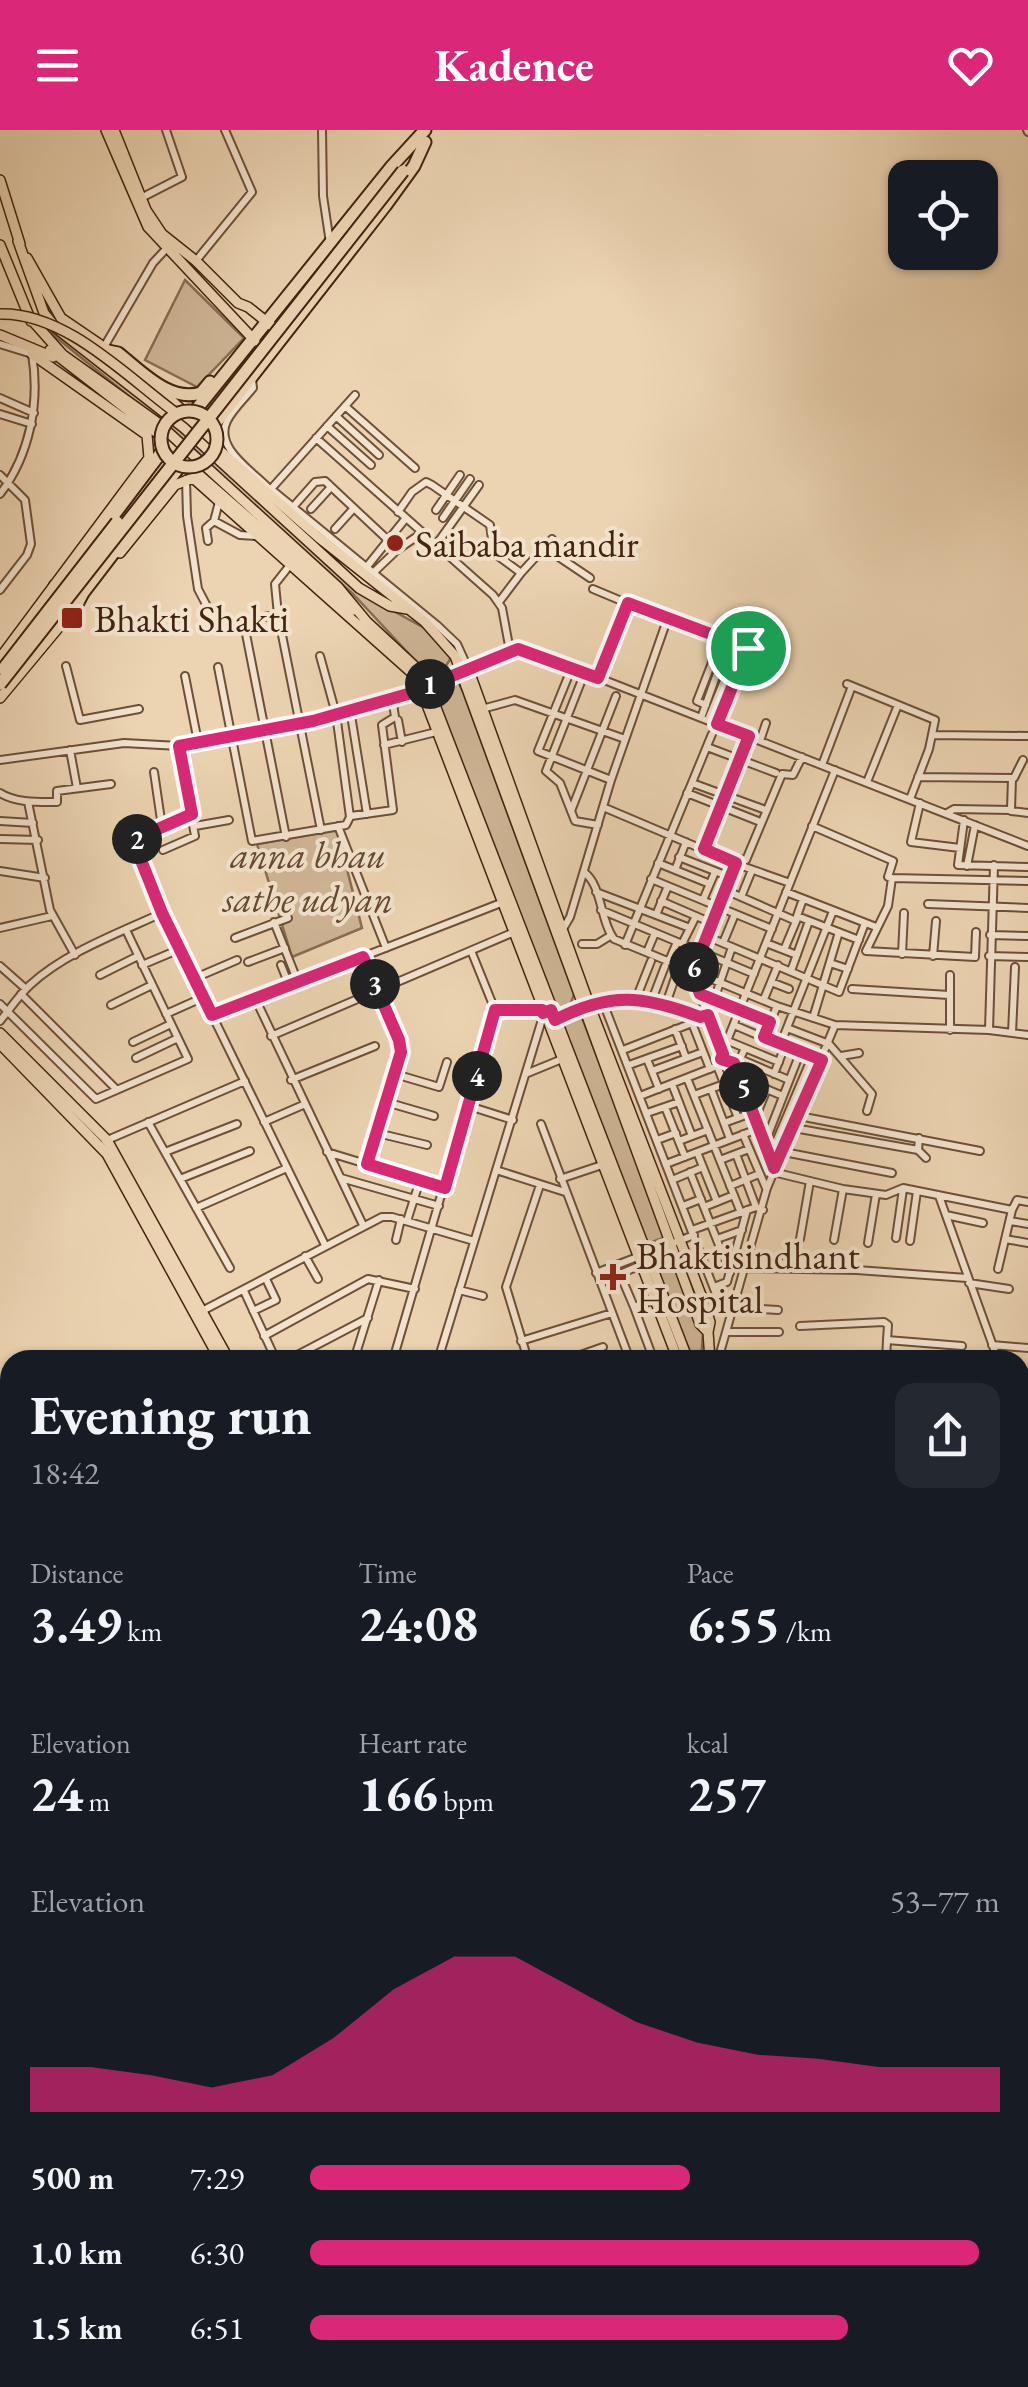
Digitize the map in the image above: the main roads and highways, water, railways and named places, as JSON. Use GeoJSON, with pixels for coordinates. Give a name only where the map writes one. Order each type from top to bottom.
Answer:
{"type":"FeatureCollection","features":[{"type":"Feature","properties":{"kind":"highway"},"geometry":{"type":"LineString","coordinates":[[186,470],[163,450],[154,436],[185,412],[249,345],[392,166],[435,130]]}},
{"type":"Feature","properties":{"kind":"highway"},"geometry":{"type":"LineString","coordinates":[[0,684],[424,136]]}},
{"type":"Feature","properties":{"kind":"highway"},"geometry":{"type":"LineString","coordinates":[[76,608],[82,593],[186,470],[206,461],[216,447],[214,425],[385,206],[414,166],[424,136]]}},
{"type":"Feature","properties":{"kind":"highway"},"geometry":{"type":"LineString","coordinates":[[0,672],[401,167]]}},
{"type":"Feature","properties":{"kind":"highway"},"geometry":{"type":"LineString","coordinates":[[110,352],[118,353],[170,392],[188,396],[201,392],[232,354],[249,345]]}},
{"type":"Feature","properties":{"kind":"highway"},"geometry":{"type":"LineString","coordinates":[[185,412],[214,425]]}},
{"type":"Feature","properties":{"kind":"highway"},"geometry":{"type":"LineString","coordinates":[[55,586],[67,577],[163,450]]}},
{"type":"Feature","properties":{"kind":"main road"},"geometry":{"type":"LineString","coordinates":[[110,130],[162,234],[192,266],[249,345],[270,356]]}},
{"type":"Feature","properties":{"kind":"main road"},"geometry":{"type":"LineString","coordinates":[[110,130],[136,206],[166,249],[285,337]]}},
{"type":"Feature","properties":{"kind":"main road"},"geometry":{"type":"LineString","coordinates":[[0,180],[44,314],[56,328],[184,428],[359,588],[390,606],[409,609]]}},
{"type":"Feature","properties":{"kind":"main road"},"geometry":{"type":"LineString","coordinates":[[18,241],[61,318],[185,412]]}},
{"type":"Feature","properties":{"kind":"main road"},"geometry":{"type":"LineString","coordinates":[[0,245],[37,336],[58,359],[154,436]]}},
{"type":"Feature","properties":{"kind":"main road"},"geometry":{"type":"LineString","coordinates":[[224,307],[233,298]]}},
{"type":"Feature","properties":{"kind":"main road"},"geometry":{"type":"LineString","coordinates":[[248,307],[270,311],[284,304]]}},
{"type":"Feature","properties":{"kind":"main road"},"geometry":{"type":"LineString","coordinates":[[0,314],[31,316],[58,325],[185,412]]}},
{"type":"Feature","properties":{"kind":"main road"},"geometry":{"type":"LineString","coordinates":[[30,318],[64,356],[158,423],[338,587],[367,622]]}},
{"type":"Feature","properties":{"kind":"main road"},"geometry":{"type":"LineString","coordinates":[[0,335],[32,351],[154,436]]}},
{"type":"Feature","properties":{"kind":"main road"},"geometry":{"type":"LineString","coordinates":[[32,351],[58,359]]}},
{"type":"Feature","properties":{"kind":"main road"},"geometry":{"type":"LineString","coordinates":[[0,657],[149,458],[154,436]]}},
{"type":"Feature","properties":{"kind":"main road"},"geometry":{"type":"LineString","coordinates":[[216,447],[449,645],[482,709],[585,1005]]}},
{"type":"Feature","properties":{"kind":"main road"},"geometry":{"type":"LineString","coordinates":[[0,698],[186,470]]}},
{"type":"Feature","properties":{"kind":"main road"},"geometry":{"type":"LineString","coordinates":[[186,470],[257,536],[296,565],[424,686],[436,732],[512,934],[548,1015],[602,1165],[683,1350]]}},
{"type":"Feature","properties":{"kind":"main road"},"geometry":{"type":"LineString","coordinates":[[186,470],[418,668],[674,1350]]}},
{"type":"Feature","properties":{"kind":"main road"},"geometry":{"type":"LineString","coordinates":[[424,686],[463,669]]}},
{"type":"Feature","properties":{"kind":"main road"},"geometry":{"type":"LineString","coordinates":[[463,669],[585,1005],[701,1295],[710,1322],[709,1350]]}},
{"type":"Feature","properties":{"kind":"main road"},"geometry":{"type":"LineString","coordinates":[[0,1033],[103,1142],[223,1350]]}},
{"type":"Feature","properties":{"kind":"main road"},"geometry":{"type":"LineString","coordinates":[[0,1044],[103,1142]]}},
{"type":"Feature","properties":{"kind":"main road"},"geometry":{"type":"LineString","coordinates":[[677,1242],[700,1324],[708,1332]]}},
{"type":"Feature","properties":{"kind":"main road"},"geometry":{"type":"LineString","coordinates":[[200,1312],[216,1350]]}},
{"type":"Feature","properties":{"kind":"place","name":"Saibaba mandir"},"geometry":{"type":"Point","coordinates":[395,543]}},
{"type":"Feature","properties":{"kind":"place","name":"Bhakti Shakti"},"geometry":{"type":"Point","coordinates":[72,618]}},
{"type":"Feature","properties":{"kind":"place","name":"Bhaktisindhant Hospital"},"geometry":{"type":"Point","coordinates":[613,1277]}},
{"type":"Feature","properties":{"kind":"park label","name":"anna bhau sathe udyan"},"geometry":{"type":"Point","coordinates":[308,876]}}]}
